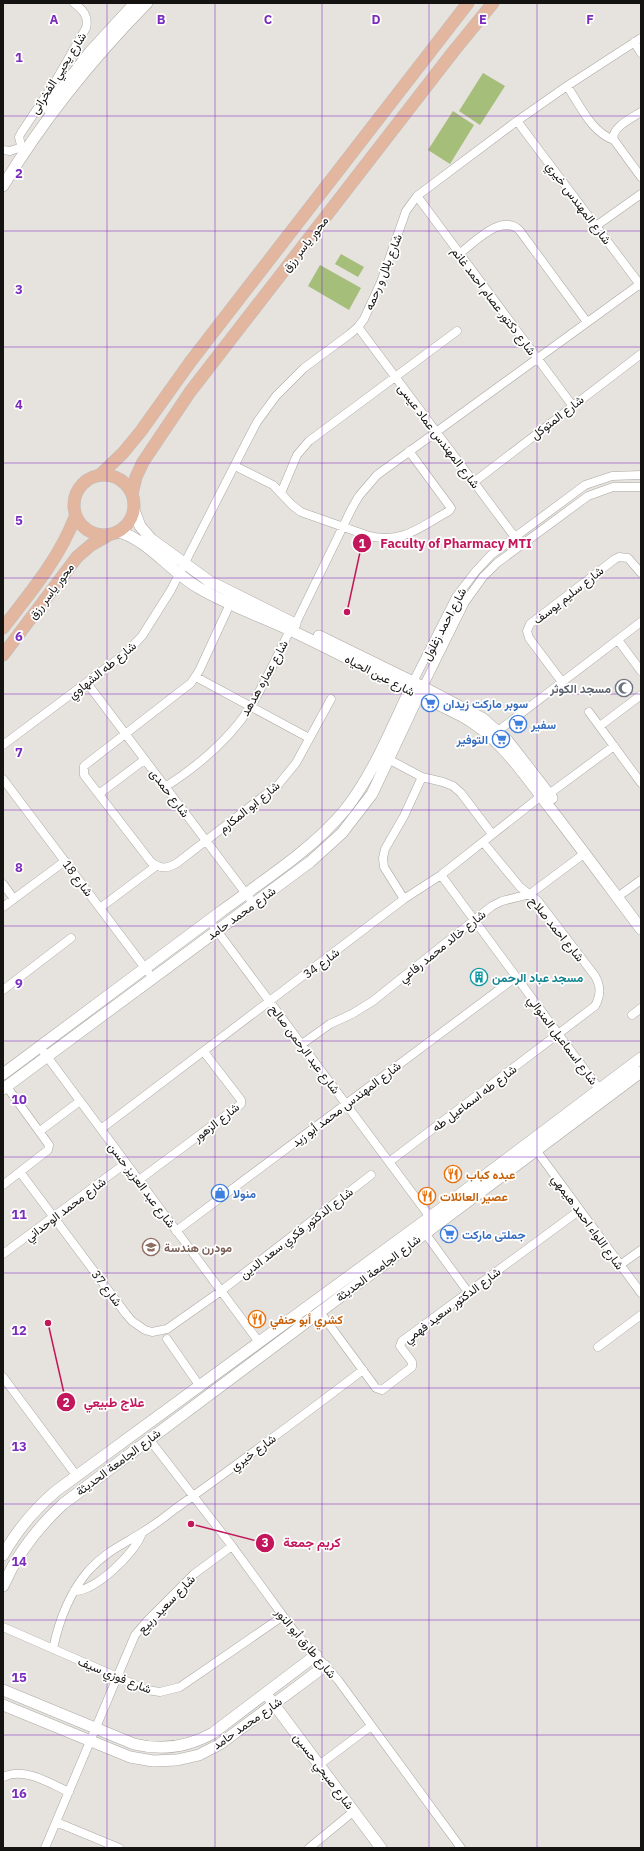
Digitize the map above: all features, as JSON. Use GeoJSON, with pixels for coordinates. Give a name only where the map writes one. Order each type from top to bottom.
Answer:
{"type":"FeatureCollection","features":[{"type":"Feature","properties":{"kind":"main road","name":"محور ياسر رزق"},"geometry":{"type":"LineString","coordinates":[[100,475],[123,453],[141,431],[191,361],[468,3]]}},
{"type":"Feature","properties":{"kind":"main road","name":"محور ياسر رزق"},"geometry":{"type":"LineString","coordinates":[[132,494],[136,477],[143,462],[190,392],[453,52],[493,3]]}},
{"type":"Feature","properties":{"kind":"main road"},"geometry":{"type":"LineString","coordinates":[[100,475],[111,476],[122,480],[132,494],[134,510],[126,525],[112,534],[90,533],[81,526],[75,517],[73,506],[77,490],[89,478],[100,475]]}},
{"type":"Feature","properties":{"kind":"main road","name":"محور ياسر رزق"},"geometry":{"type":"LineString","coordinates":[[3,628],[56,558],[75,517]]}},
{"type":"Feature","properties":{"kind":"main road","name":"محور ياسر رزق"},"geometry":{"type":"LineString","coordinates":[[3,655],[70,565],[83,550],[112,534]]}},
{"type":"Feature","properties":{"kind":"street","name":"شارع يحيي الفخرانى"},"geometry":{"type":"LineString","coordinates":[[59,85],[88,22],[83,11],[74,3]]}},
{"type":"Feature","properties":{"kind":"street"},"geometry":{"type":"LineString","coordinates":[[3,172],[59,85],[135,3]]}},
{"type":"Feature","properties":{"kind":"street"},"geometry":{"type":"LineString","coordinates":[[3,186],[31,143],[65,98],[111,42],[147,3]]}},
{"type":"Feature","properties":{"kind":"street"},"geometry":{"type":"LineString","coordinates":[[638,40],[641,53]]}},
{"type":"Feature","properties":{"kind":"street","name":"شارع بلال و رحمه"},"geometry":{"type":"LineString","coordinates":[[184,562],[257,422],[276,396],[304,368],[358,327],[381,282],[406,211],[416,196],[517,121],[567,86],[638,40]]}},
{"type":"Feature","properties":{"kind":"street"},"geometry":{"type":"LineString","coordinates":[[567,86],[598,131],[614,140],[641,177]]}},
{"type":"Feature","properties":{"kind":"street"},"geometry":{"type":"LineString","coordinates":[[614,140],[613,135],[616,130],[641,112]]}},
{"type":"Feature","properties":{"kind":"street","name":"شارع المهندس خيري"},"geometry":{"type":"LineString","coordinates":[[517,121],[640,285]]}},
{"type":"Feature","properties":{"kind":"street"},"geometry":{"type":"LineString","coordinates":[[3,150],[10,151],[20,146]]}},
{"type":"Feature","properties":{"kind":"street"},"geometry":{"type":"LineString","coordinates":[[596,226],[641,194]]}},
{"type":"Feature","properties":{"kind":"street","name":"شارع دكتور عصام احمد غانم"},"geometry":{"type":"LineString","coordinates":[[416,196],[572,405]]}},
{"type":"Feature","properties":{"kind":"street"},"geometry":{"type":"LineString","coordinates":[[459,254],[497,226],[507,224],[512,225],[520,231],[587,322]]}},
{"type":"Feature","properties":{"kind":"street","name":"شارع عماره هدهد"},"geometry":{"type":"LineString","coordinates":[[165,787],[214,751],[239,723],[250,707],[293,628],[352,508],[367,485],[387,466],[640,285]]}},
{"type":"Feature","properties":{"kind":"street","name":"شارع المهندس عماد عيسى"},"geometry":{"type":"LineString","coordinates":[[358,327],[520,544]]}},
{"type":"Feature","properties":{"kind":"street"},"geometry":{"type":"LineString","coordinates":[[281,493],[295,461],[305,445],[457,331]]}},
{"type":"Feature","properties":{"kind":"street","name":"شارع المتوكل"},"geometry":{"type":"LineString","coordinates":[[474,482],[572,405],[641,354]]}},
{"type":"Feature","properties":{"kind":"street"},"geometry":{"type":"LineString","coordinates":[[235,466],[268,482],[301,512],[379,538],[396,538],[406,536],[450,510],[450,505],[409,451]]}},
{"type":"Feature","properties":{"kind":"street","name":"شارع احمد زغلول"},"geometry":{"type":"LineString","coordinates":[[416,689],[456,597],[483,563],[514,537],[585,485],[612,476],[641,475]]}},
{"type":"Feature","properties":{"kind":"street","name":"شارع احمد زغلول"},"geometry":{"type":"LineString","coordinates":[[416,689],[465,602],[490,570],[520,544],[588,496],[613,487],[641,487]]}},
{"type":"Feature","properties":{"kind":"street","name":"شارع عين الحياه"},"geometry":{"type":"LineString","coordinates":[[134,510],[138,521],[147,535],[222,589],[293,628],[416,689],[473,713],[494,733],[507,740],[585,853],[641,929]]}},
{"type":"Feature","properties":{"kind":"street","name":"شارع عين الحياه"},"geometry":{"type":"LineString","coordinates":[[112,534],[128,535],[138,540],[178,575],[198,588],[230,604],[293,628]]}},
{"type":"Feature","properties":{"kind":"street","name":"شارع سليم يوسف"},"geometry":{"type":"LineString","coordinates":[[562,682],[529,638],[527,631],[530,624],[615,559],[624,557],[628,558],[641,572]]}},
{"type":"Feature","properties":{"kind":"street","name":"شارع طه الشهاوي"},"geometry":{"type":"LineString","coordinates":[[3,746],[126,653],[142,636],[171,590],[184,562]]}},
{"type":"Feature","properties":{"kind":"street"},"geometry":{"type":"LineString","coordinates":[[456,597],[465,602]]}},
{"type":"Feature","properties":{"kind":"street"},"geometry":{"type":"LineString","coordinates":[[100,908],[156,866],[151,862],[84,774],[84,766],[186,688],[196,677],[230,604]]}},
{"type":"Feature","properties":{"kind":"street"},"geometry":{"type":"LineString","coordinates":[[494,733],[641,622]]}},
{"type":"Feature","properties":{"kind":"street"},"geometry":{"type":"LineString","coordinates":[[618,640],[641,671]]}},
{"type":"Feature","properties":{"kind":"street"},"geometry":{"type":"LineString","coordinates":[[196,677],[309,738]]}},
{"type":"Feature","properties":{"kind":"street","name":"شارع حمدى"},"geometry":{"type":"LineString","coordinates":[[87,683],[253,903]]}},
{"type":"Feature","properties":{"kind":"street","name":"شارع محمد حامد"},"geometry":{"type":"LineString","coordinates":[[5,1088],[310,862],[342,833],[372,794],[388,759],[416,689]]}},
{"type":"Feature","properties":{"kind":"street","name":"شارع محمد حامد"},"geometry":{"type":"LineString","coordinates":[[3,1074],[310,845],[346,808],[361,787],[416,689]]}},
{"type":"Feature","properties":{"kind":"street"},"geometry":{"type":"LineString","coordinates":[[600,726],[641,695]]}},
{"type":"Feature","properties":{"kind":"street","name":"شارع ابو المكارم"},"geometry":{"type":"LineString","coordinates":[[156,866],[163,868],[171,867],[206,842],[278,785],[296,763],[331,699]]}},
{"type":"Feature","properties":{"kind":"street"},"geometry":{"type":"LineString","coordinates":[[590,712],[641,783]]}},
{"type":"Feature","properties":{"kind":"street","name":"شارع 34"},"geometry":{"type":"LineString","coordinates":[[101,1129],[404,900],[441,875],[492,834],[614,746]]}},
{"type":"Feature","properties":{"kind":"street"},"geometry":{"type":"LineString","coordinates":[[388,759],[422,777],[448,783],[457,789],[492,834]]}},
{"type":"Feature","properties":{"kind":"street"},"geometry":{"type":"LineString","coordinates":[[99,794],[144,760]]}},
{"type":"Feature","properties":{"kind":"street"},"geometry":{"type":"LineString","coordinates":[[404,900],[384,868],[383,858],[385,849],[404,816],[422,777]]}},
{"type":"Feature","properties":{"kind":"street","name":"شارع 18"},"geometry":{"type":"LineString","coordinates":[[3,779],[152,978]]}},
{"type":"Feature","properties":{"kind":"street","name":"شارع عين الحياه"},"geometry":{"type":"LineString","coordinates":[[545,795],[641,917]]}},
{"type":"Feature","properties":{"kind":"street","name":"شارع احمد صلاح"},"geometry":{"type":"LineString","coordinates":[[483,842],[520,887],[541,904],[595,976],[600,988],[600,994],[595,1006],[559,1034]]}},
{"type":"Feature","properties":{"kind":"street","name":"شارع خالد محمد رفاعي"},"geometry":{"type":"LineString","coordinates":[[302,1044],[325,1028],[373,1002],[497,903],[530,894],[585,853]]}},
{"type":"Feature","properties":{"kind":"street"},"geometry":{"type":"LineString","coordinates":[[3,907],[65,861]]}},
{"type":"Feature","properties":{"kind":"street","name":"شارع اسماعيل المنوالي"},"geometry":{"type":"LineString","coordinates":[[441,875],[599,1089]]}},
{"type":"Feature","properties":{"kind":"street"},"geometry":{"type":"LineString","coordinates":[[623,893],[641,880]]}},
{"type":"Feature","properties":{"kind":"street"},"geometry":{"type":"LineString","coordinates":[[3,884],[14,899]]}},
{"type":"Feature","properties":{"kind":"street","name":"شارع عبد الرحمن صالح"},"geometry":{"type":"LineString","coordinates":[[209,920],[430,1217]]}},
{"type":"Feature","properties":{"kind":"street"},"geometry":{"type":"LineString","coordinates":[[3,990],[72,938]]}},
{"type":"Feature","properties":{"kind":"street","name":"شارع المهندس محمد أبو زيد"},"geometry":{"type":"LineString","coordinates":[[176,1231],[516,976]]}},
{"type":"Feature","properties":{"kind":"street"},"geometry":{"type":"LineString","coordinates":[[632,1015],[641,1008]]}},
{"type":"Feature","properties":{"kind":"street","name":"شارع طه اسماعيل طه"},"geometry":{"type":"LineString","coordinates":[[389,1162],[559,1034]]}},
{"type":"Feature","properties":{"kind":"street","name":"شارع عبد العزيز حسن"},"geometry":{"type":"LineString","coordinates":[[40,1047],[259,1342]]}},
{"type":"Feature","properties":{"kind":"street","name":"شارع الزهور"},"geometry":{"type":"LineString","coordinates":[[139,1180],[241,1104],[241,1100],[204,1052]]}},
{"type":"Feature","properties":{"kind":"street","name":"شارع الجامعة الحديثة"},"geometry":{"type":"LineString","coordinates":[[3,1555],[18,1530],[29,1517],[47,1499],[76,1476],[259,1342],[425,1234],[536,1150],[582,1109],[599,1089],[641,1058]]}},
{"type":"Feature","properties":{"kind":"street","name":"شارع الجامعة الحديثة"},"geometry":{"type":"LineString","coordinates":[[3,1586],[20,1554],[39,1527],[68,1499],[320,1312],[338,1292],[430,1217],[582,1109],[641,1072]]}},
{"type":"Feature","properties":{"kind":"street"},"geometry":{"type":"LineString","coordinates":[[3,1185],[48,1150],[48,1143],[40,1131],[5,1088]]}},
{"type":"Feature","properties":{"kind":"street"},"geometry":{"type":"LineString","coordinates":[[40,1131],[80,1101]]}},
{"type":"Feature","properties":{"kind":"street","name":"شارع اللواء احمد هيمهي"},"geometry":{"type":"LineString","coordinates":[[536,1150],[641,1293]]}},
{"type":"Feature","properties":{"kind":"street","name":"شارع محمد الوحداني"},"geometry":{"type":"LineString","coordinates":[[3,1254],[126,1163]]}},
{"type":"Feature","properties":{"kind":"street","name":"شارع 37"},"geometry":{"type":"LineString","coordinates":[[20,1172],[126,1314],[138,1326],[152,1332],[167,1329],[221,1290]]}},
{"type":"Feature","properties":{"kind":"street","name":"شارع الدكتور فكري سعد الدين"},"geometry":{"type":"LineString","coordinates":[[221,1290],[371,1175]]}},
{"type":"Feature","properties":{"kind":"street","name":"شارع الدكتور سعيد فهمي"},"geometry":{"type":"LineString","coordinates":[[363,1370],[376,1388],[380,1390],[411,1369],[413,1364],[401,1347],[401,1342],[580,1210]]}},
{"type":"Feature","properties":{"kind":"street"},"geometry":{"type":"LineString","coordinates":[[425,1234],[468,1292]]}},
{"type":"Feature","properties":{"kind":"street"},"geometry":{"type":"LineString","coordinates":[[620,1265],[641,1250]]}},
{"type":"Feature","properties":{"kind":"street"},"geometry":{"type":"LineString","coordinates":[[320,1312],[363,1370]]}},
{"type":"Feature","properties":{"kind":"street"},"geometry":{"type":"LineString","coordinates":[[598,1347],[641,1315]]}},
{"type":"Feature","properties":{"kind":"street"},"geometry":{"type":"LineString","coordinates":[[167,1339],[199,1385]]}},
{"type":"Feature","properties":{"kind":"street","name":"شارع خيري"},"geometry":{"type":"LineString","coordinates":[[53,1649],[60,1619],[74,1591],[99,1561],[119,1545],[142,1533],[363,1370]]}},
{"type":"Feature","properties":{"kind":"street"},"geometry":{"type":"LineString","coordinates":[[3,1377],[76,1476]]}},
{"type":"Feature","properties":{"kind":"street","name":"شارع طارق أبو النور"},"geometry":{"type":"LineString","coordinates":[[149,1439],[232,1546],[299,1638],[316,1655],[371,1726],[461,1848]]}},
{"type":"Feature","properties":{"kind":"street"},"geometry":{"type":"LineString","coordinates":[[29,1517],[39,1527]]}},
{"type":"Feature","properties":{"kind":"street","name":"شارع خيري"},"geometry":{"type":"LineString","coordinates":[[74,1591],[84,1590],[98,1582],[132,1551],[142,1533]]}},
{"type":"Feature","properties":{"kind":"street","name":"شارع سعيد ربيع"},"geometry":{"type":"LineString","coordinates":[[45,1848],[132,1640],[143,1625],[194,1574],[232,1546]]}},
{"type":"Feature","properties":{"kind":"street","name":"شارع فوزي سيف"},"geometry":{"type":"LineString","coordinates":[[3,1627],[153,1692],[174,1690],[283,1616]]}},
{"type":"Feature","properties":{"kind":"street","name":"شارع محمد حامد"},"geometry":{"type":"LineString","coordinates":[[3,1690],[95,1729],[144,1746],[165,1748],[185,1745],[213,1732],[266,1694],[316,1655]]}},
{"type":"Feature","properties":{"kind":"street","name":"شارع محمد حامد"},"geometry":{"type":"LineString","coordinates":[[3,1705],[90,1742],[130,1757],[142,1760],[177,1760],[210,1750],[325,1666]]}},
{"type":"Feature","properties":{"kind":"street","name":"شارع صبحي حسين"},"geometry":{"type":"LineString","coordinates":[[266,1694],[381,1848]]}},
{"type":"Feature","properties":{"kind":"street"},"geometry":{"type":"LineString","coordinates":[[319,1765],[371,1726]]}},
{"type":"Feature","properties":{"kind":"street"},"geometry":{"type":"LineString","coordinates":[[3,1776],[11,1773],[26,1774],[69,1792]]}},
{"type":"Feature","properties":{"kind":"street"},"geometry":{"type":"LineString","coordinates":[[309,1848],[354,1811]]}},
{"type":"Feature","properties":{"kind":"street"},"geometry":{"type":"LineString","coordinates":[[56,1822],[119,1848]]}},
{"type":"Feature","properties":{"kind":"green space"},"geometry":{"type":"Polygon","coordinates":[[[483,73],[505,86],[480,125],[459,111],[483,73]]]}},
{"type":"Feature","properties":{"kind":"green space"},"geometry":{"type":"Polygon","coordinates":[[[453,111],[474,125],[450,164],[428,150],[453,111]]]}},
{"type":"Feature","properties":{"kind":"green space"},"geometry":{"type":"Polygon","coordinates":[[[341,254],[364,267],[358,277],[335,264],[341,254]]]}},
{"type":"Feature","properties":{"kind":"green space"},"geometry":{"type":"Polygon","coordinates":[[[320,265],[361,288],[349,310],[308,286],[320,265]]]}},
{"type":"Feature","properties":{"kind":"place","name":"Faculty of Pharmacy MTI"},"geometry":{"type":"Point","coordinates":[347,612]}},
{"type":"Feature","properties":{"kind":"place","name":"مسجد الكوثر"},"geometry":{"type":"Point","coordinates":[624,688]}},
{"type":"Feature","properties":{"kind":"place","name":"سوبر ماركت زيدان"},"geometry":{"type":"Point","coordinates":[430,703]}},
{"type":"Feature","properties":{"kind":"place","name":"سفير"},"geometry":{"type":"Point","coordinates":[518,724]}},
{"type":"Feature","properties":{"kind":"place","name":"التوفير"},"geometry":{"type":"Point","coordinates":[501,739]}},
{"type":"Feature","properties":{"kind":"place","name":"مسجد عباد الرحمن"},"geometry":{"type":"Point","coordinates":[479,977]}},
{"type":"Feature","properties":{"kind":"place","name":"عبده كباب"},"geometry":{"type":"Point","coordinates":[453,1174]}},
{"type":"Feature","properties":{"kind":"place","name":"منولا"},"geometry":{"type":"Point","coordinates":[220,1193]}},
{"type":"Feature","properties":{"kind":"place","name":"عصير العائلات"},"geometry":{"type":"Point","coordinates":[427,1196]}},
{"type":"Feature","properties":{"kind":"place","name":"جملتى ماركت"},"geometry":{"type":"Point","coordinates":[449,1234]}},
{"type":"Feature","properties":{"kind":"place","name":"مودرن هندسة"},"geometry":{"type":"Point","coordinates":[151,1247]}},
{"type":"Feature","properties":{"kind":"place","name":"كشري أبو حنفي"},"geometry":{"type":"Point","coordinates":[257,1319]}},
{"type":"Feature","properties":{"kind":"place","name":"علاج طبيعي"},"geometry":{"type":"Point","coordinates":[48,1323]}},
{"type":"Feature","properties":{"kind":"place","name":"كريم جمعة"},"geometry":{"type":"Point","coordinates":[191,1524]}}]}
